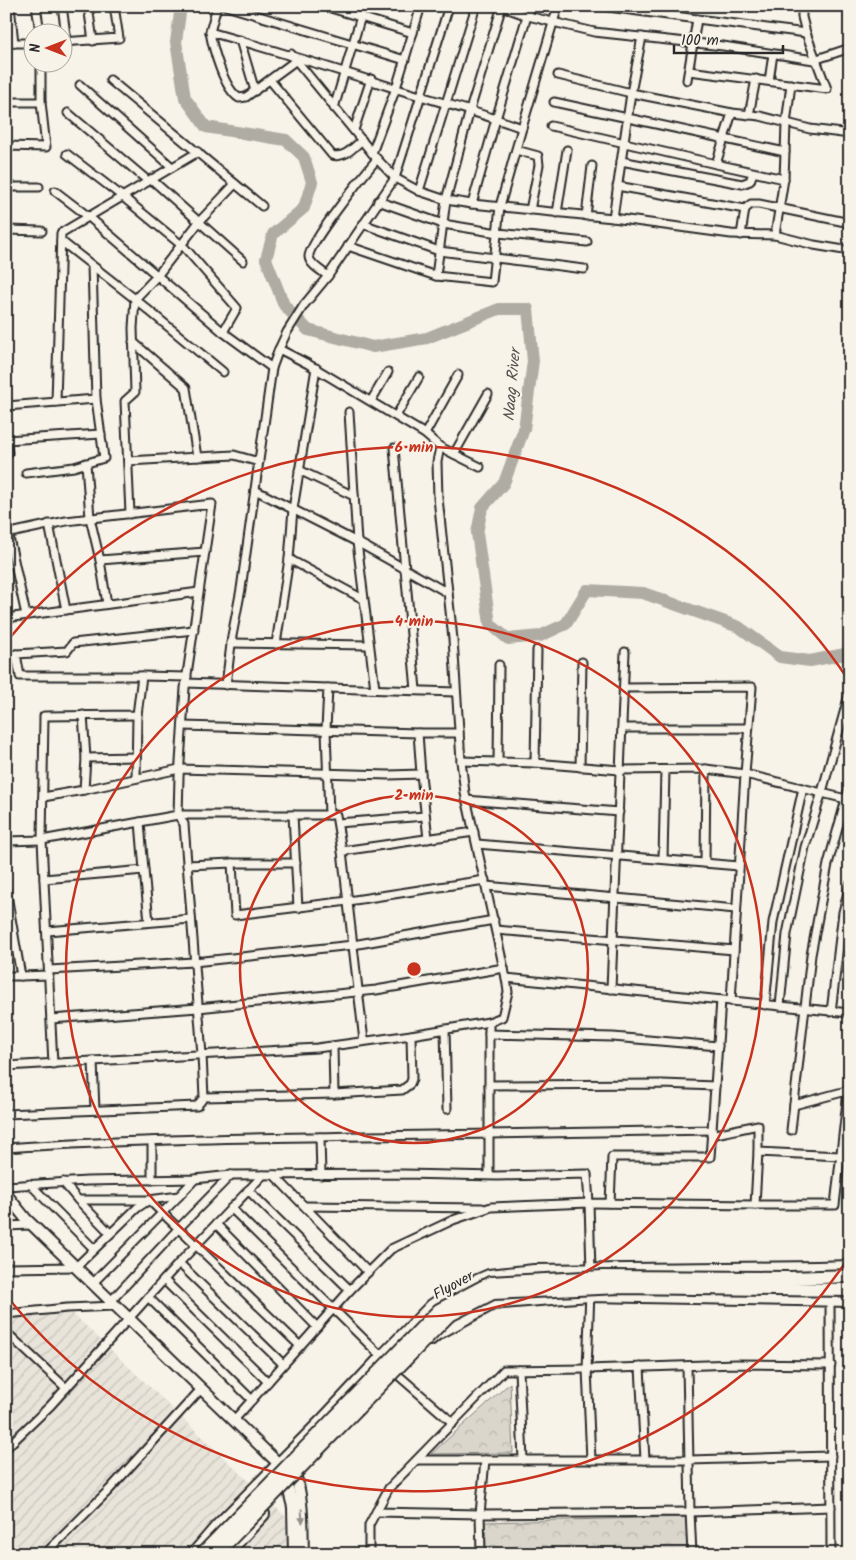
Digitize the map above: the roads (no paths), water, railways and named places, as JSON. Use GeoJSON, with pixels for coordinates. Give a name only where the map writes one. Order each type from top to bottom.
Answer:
{"type":"FeatureCollection","features":[{"type":"Feature","properties":{"kind":"highway"},"geometry":{"type":"LineString","coordinates":[[194,1554],[218,1526],[432,1306],[454,1291],[489,1276],[534,1271],[850,1267]]}},
{"type":"Feature","properties":{"kind":"highway","name":"Flyover"},"geometry":{"type":"LineString","coordinates":[[202,1554],[439,1310],[490,1283],[603,1277],[790,1278],[850,1276]]}},
{"type":"Feature","properties":{"kind":"highway","name":"Flyover"},"geometry":{"type":"LineString","coordinates":[[216,1554],[448,1316],[493,1293],[620,1287],[850,1290]]}},
{"type":"Feature","properties":{"kind":"highway"},"geometry":{"type":"LineString","coordinates":[[226,1554],[292,1482],[436,1334],[493,1303],[589,1295],[850,1300]]}},
{"type":"Feature","properties":{"kind":"street"},"geometry":{"type":"LineString","coordinates":[[10,6],[10,43]]}},
{"type":"Feature","properties":{"kind":"street"},"geometry":{"type":"LineString","coordinates":[[36,6],[38,22]]}},
{"type":"Feature","properties":{"kind":"street"},"geometry":{"type":"LineString","coordinates":[[62,6],[63,22]]}},
{"type":"Feature","properties":{"kind":"street"},"geometry":{"type":"LineString","coordinates":[[88,6],[93,41]]}},
{"type":"Feature","properties":{"kind":"street"},"geometry":{"type":"LineString","coordinates":[[72,42],[119,38],[114,6]]}},
{"type":"Feature","properties":{"kind":"street"},"geometry":{"type":"LineString","coordinates":[[217,6],[210,32],[215,54],[231,92],[238,98],[246,97],[295,61]]}},
{"type":"Feature","properties":{"kind":"street"},"geometry":{"type":"LineString","coordinates":[[226,6],[405,60]]}},
{"type":"Feature","properties":{"kind":"street"},"geometry":{"type":"LineString","coordinates":[[324,6],[413,34]]}},
{"type":"Feature","properties":{"kind":"street"},"geometry":{"type":"LineString","coordinates":[[334,108],[364,6]]}},
{"type":"Feature","properties":{"kind":"street"},"geometry":{"type":"LineString","coordinates":[[328,276],[312,264],[308,259],[309,254],[375,156],[420,8],[410,6]]}},
{"type":"Feature","properties":{"kind":"street"},"geometry":{"type":"LineString","coordinates":[[226,685],[272,368],[278,348],[304,305],[328,276],[378,200],[395,178],[449,6]]}},
{"type":"Feature","properties":{"kind":"street"},"geometry":{"type":"LineString","coordinates":[[419,191],[476,6]]}},
{"type":"Feature","properties":{"kind":"street"},"geometry":{"type":"LineString","coordinates":[[436,276],[446,200],[501,6],[528,16],[594,32],[817,60],[850,48]]}},
{"type":"Feature","properties":{"kind":"street"},"geometry":{"type":"LineString","coordinates":[[472,204],[530,6]]}},
{"type":"Feature","properties":{"kind":"street"},"geometry":{"type":"LineString","coordinates":[[348,246],[436,276],[492,282],[500,206],[558,6]]}},
{"type":"Feature","properties":{"kind":"street"},"geometry":{"type":"LineString","coordinates":[[601,6],[806,33]]}},
{"type":"Feature","properties":{"kind":"street"},"geometry":{"type":"LineString","coordinates":[[689,71],[827,89],[806,33],[802,17],[802,6]]}},
{"type":"Feature","properties":{"kind":"street"},"geometry":{"type":"LineString","coordinates":[[687,80],[697,20]]}},
{"type":"Feature","properties":{"kind":"street"},"geometry":{"type":"LineString","coordinates":[[210,32],[291,54],[522,128]]}},
{"type":"Feature","properties":{"kind":"street"},"geometry":{"type":"LineString","coordinates":[[612,218],[631,93],[642,37]]}},
{"type":"Feature","properties":{"kind":"street"},"geometry":{"type":"LineString","coordinates":[[240,40],[255,91]]}},
{"type":"Feature","properties":{"kind":"street"},"geometry":{"type":"LineString","coordinates":[[291,54],[334,108],[395,178],[419,191],[446,200],[472,204],[612,218],[741,235],[775,235],[814,245],[850,251]]}},
{"type":"Feature","properties":{"kind":"street"},"geometry":{"type":"LineString","coordinates":[[769,81],[773,54]]}},
{"type":"Feature","properties":{"kind":"street"},"geometry":{"type":"LineString","coordinates":[[6,146],[46,146],[41,72]]}},
{"type":"Feature","properties":{"kind":"street"},"geometry":{"type":"LineString","coordinates":[[558,75],[631,93],[749,115],[810,129],[850,134]]}},
{"type":"Feature","properties":{"kind":"street"},"geometry":{"type":"LineString","coordinates":[[354,130],[371,79]]}},
{"type":"Feature","properties":{"kind":"street"},"geometry":{"type":"LineString","coordinates":[[110,80],[262,206]]}},
{"type":"Feature","properties":{"kind":"street"},"geometry":{"type":"LineString","coordinates":[[270,80],[332,155],[338,157],[344,155],[362,140]]}},
{"type":"Feature","properties":{"kind":"street"},"geometry":{"type":"LineString","coordinates":[[749,115],[756,80]]}},
{"type":"Feature","properties":{"kind":"street"},"geometry":{"type":"LineString","coordinates":[[775,235],[784,179],[786,124],[791,84]]}},
{"type":"Feature","properties":{"kind":"street"},"geometry":{"type":"LineString","coordinates":[[80,85],[172,167]]}},
{"type":"Feature","properties":{"kind":"street"},"geometry":{"type":"LineString","coordinates":[[6,102],[42,102]]}},
{"type":"Feature","properties":{"kind":"street"},"geometry":{"type":"LineString","coordinates":[[554,102],[785,152]]}},
{"type":"Feature","properties":{"kind":"street"},"geometry":{"type":"LineString","coordinates":[[68,113],[243,261]]}},
{"type":"Feature","properties":{"kind":"street"},"geometry":{"type":"LineString","coordinates":[[716,164],[732,113]]}},
{"type":"Feature","properties":{"kind":"street"},"geometry":{"type":"LineString","coordinates":[[550,126],[784,179]]}},
{"type":"Feature","properties":{"kind":"street"},"geometry":{"type":"LineString","coordinates":[[516,150],[538,156],[539,158],[530,210]]}},
{"type":"Feature","properties":{"kind":"street"},"geometry":{"type":"LineString","coordinates":[[557,213],[567,150]]}},
{"type":"Feature","properties":{"kind":"street"},"geometry":{"type":"LineString","coordinates":[[56,402],[61,233],[198,152]]}},
{"type":"Feature","properties":{"kind":"street"},"geometry":{"type":"LineString","coordinates":[[67,154],[182,245],[237,308],[223,332]]}},
{"type":"Feature","properties":{"kind":"street"},"geometry":{"type":"LineString","coordinates":[[621,161],[742,184],[750,182],[753,173]]}},
{"type":"Feature","properties":{"kind":"street"},"geometry":{"type":"LineString","coordinates":[[586,216],[592,166]]}},
{"type":"Feature","properties":{"kind":"street"},"geometry":{"type":"LineString","coordinates":[[130,514],[125,401],[135,392],[133,342],[135,299],[157,276],[199,222],[235,184]]}},
{"type":"Feature","properties":{"kind":"street"},"geometry":{"type":"LineString","coordinates":[[617,186],[745,209]]}},
{"type":"Feature","properties":{"kind":"street"},"geometry":{"type":"LineString","coordinates":[[6,187],[39,187]]}},
{"type":"Feature","properties":{"kind":"street"},"geometry":{"type":"LineString","coordinates":[[55,191],[89,217],[223,332],[272,368]]}},
{"type":"Feature","properties":{"kind":"street"},"geometry":{"type":"LineString","coordinates":[[378,200],[444,224],[498,233],[587,242]]}},
{"type":"Feature","properties":{"kind":"street"},"geometry":{"type":"LineString","coordinates":[[741,235],[745,209],[751,204],[759,204],[850,223]]}},
{"type":"Feature","properties":{"kind":"street"},"geometry":{"type":"LineString","coordinates":[[363,224],[438,251],[584,269]]}},
{"type":"Feature","properties":{"kind":"street"},"geometry":{"type":"LineString","coordinates":[[6,230],[42,231]]}},
{"type":"Feature","properties":{"kind":"street"},"geometry":{"type":"LineString","coordinates":[[61,241],[223,372]]}},
{"type":"Feature","properties":{"kind":"street"},"geometry":{"type":"LineString","coordinates":[[26,473],[74,467],[104,458],[96,399],[92,266]]}},
{"type":"Feature","properties":{"kind":"street"},"geometry":{"type":"LineString","coordinates":[[133,342],[186,388],[198,457]]}},
{"type":"Feature","properties":{"kind":"street"},"geometry":{"type":"LineString","coordinates":[[278,348],[316,368],[396,416],[425,434],[440,447],[480,467]]}},
{"type":"Feature","properties":{"kind":"street"},"geometry":{"type":"LineString","coordinates":[[276,644],[289,559],[293,509],[316,368]]}},
{"type":"Feature","properties":{"kind":"street"},"geometry":{"type":"LineString","coordinates":[[371,401],[388,372]]}},
{"type":"Feature","properties":{"kind":"street"},"geometry":{"type":"LineString","coordinates":[[425,434],[458,375]]}},
{"type":"Feature","properties":{"kind":"street"},"geometry":{"type":"LineString","coordinates":[[396,416],[419,377]]}},
{"type":"Feature","properties":{"kind":"street"},"geometry":{"type":"LineString","coordinates":[[454,454],[488,394]]}},
{"type":"Feature","properties":{"kind":"street"},"geometry":{"type":"LineString","coordinates":[[6,406],[96,399]]}},
{"type":"Feature","properties":{"kind":"street"},"geometry":{"type":"LineString","coordinates":[[349,412],[357,542],[375,689]]}},
{"type":"Feature","properties":{"kind":"street"},"geometry":{"type":"LineString","coordinates":[[6,455],[9,451],[6,440],[100,434]]}},
{"type":"Feature","properties":{"kind":"street"},"geometry":{"type":"LineString","coordinates":[[6,1066],[317,1048],[489,1022],[502,1017],[508,992],[506,978],[466,800],[461,761],[448,593],[438,498],[437,462],[440,447]]}},
{"type":"Feature","properties":{"kind":"street"},"geometry":{"type":"LineString","coordinates":[[394,448],[416,690]]}},
{"type":"Feature","properties":{"kind":"street"},"geometry":{"type":"LineString","coordinates":[[128,461],[234,455],[259,462]]}},
{"type":"Feature","properties":{"kind":"street"},"geometry":{"type":"LineString","coordinates":[[86,464],[90,518],[100,560],[107,604]]}},
{"type":"Feature","properties":{"kind":"street"},"geometry":{"type":"LineString","coordinates":[[299,470],[354,496]]}},
{"type":"Feature","properties":{"kind":"street"},"geometry":{"type":"LineString","coordinates":[[255,490],[357,542],[448,593]]}},
{"type":"Feature","properties":{"kind":"street"},"geometry":{"type":"LineString","coordinates":[[6,1114],[197,1106],[204,1097],[184,824],[178,814],[179,769],[187,680],[212,504],[66,521],[7,534],[26,615]]}},
{"type":"Feature","properties":{"kind":"street"},"geometry":{"type":"LineString","coordinates":[[49,524],[66,610]]}},
{"type":"Feature","properties":{"kind":"street"},"geometry":{"type":"LineString","coordinates":[[100,560],[205,552]]}},
{"type":"Feature","properties":{"kind":"street"},"geometry":{"type":"LineString","coordinates":[[289,559],[363,599]]}},
{"type":"Feature","properties":{"kind":"street"},"geometry":{"type":"LineString","coordinates":[[6,618],[199,592]]}},
{"type":"Feature","properties":{"kind":"street"},"geometry":{"type":"LineString","coordinates":[[6,657],[16,654],[67,651],[73,643],[194,630]]}},
{"type":"Feature","properties":{"kind":"street"},"geometry":{"type":"LineString","coordinates":[[231,643],[369,645]]}},
{"type":"Feature","properties":{"kind":"street"},"geometry":{"type":"LineString","coordinates":[[536,764],[537,650]]}},
{"type":"Feature","properties":{"kind":"street"},"geometry":{"type":"LineString","coordinates":[[612,989],[625,652]]}},
{"type":"Feature","properties":{"kind":"street"},"geometry":{"type":"LineString","coordinates":[[16,654],[20,676],[142,676],[226,685],[456,692]]}},
{"type":"Feature","properties":{"kind":"street"},"geometry":{"type":"LineString","coordinates":[[580,767],[582,662]]}},
{"type":"Feature","properties":{"kind":"street"},"geometry":{"type":"LineString","coordinates":[[498,763],[500,665]]}},
{"type":"Feature","properties":{"kind":"street"},"geometry":{"type":"LineString","coordinates":[[136,778],[137,715],[142,676]]}},
{"type":"Feature","properties":{"kind":"street"},"geometry":{"type":"LineString","coordinates":[[624,688],[752,687],[731,1001]]}},
{"type":"Feature","properties":{"kind":"street"},"geometry":{"type":"LineString","coordinates":[[328,688],[326,730],[329,815]]}},
{"type":"Feature","properties":{"kind":"street"},"geometry":{"type":"LineString","coordinates":[[780,1006],[786,934],[805,847],[850,692]]}},
{"type":"Feature","properties":{"kind":"street"},"geometry":{"type":"LineString","coordinates":[[83,715],[86,758],[84,790]]}},
{"type":"Feature","properties":{"kind":"street"},"geometry":{"type":"LineString","coordinates":[[53,1064],[42,840],[44,716],[137,715]]}},
{"type":"Feature","properties":{"kind":"street"},"geometry":{"type":"LineString","coordinates":[[183,726],[459,733]]}},
{"type":"Feature","properties":{"kind":"street"},"geometry":{"type":"LineString","coordinates":[[622,728],[748,728]]}},
{"type":"Feature","properties":{"kind":"street"},"geometry":{"type":"LineString","coordinates":[[418,733],[428,839]]}},
{"type":"Feature","properties":{"kind":"street"},"geometry":{"type":"LineString","coordinates":[[86,758],[136,757]]}},
{"type":"Feature","properties":{"kind":"street"},"geometry":{"type":"LineString","coordinates":[[461,761],[620,770],[706,769],[745,774],[848,799]]}},
{"type":"Feature","properties":{"kind":"street"},"geometry":{"type":"LineString","coordinates":[[43,797],[179,769],[389,775],[421,774]]}},
{"type":"Feature","properties":{"kind":"street"},"geometry":{"type":"LineString","coordinates":[[705,863],[706,769]]}},
{"type":"Feature","properties":{"kind":"street"},"geometry":{"type":"LineString","coordinates":[[663,859],[665,770]]}},
{"type":"Feature","properties":{"kind":"street"},"geometry":{"type":"LineString","coordinates":[[791,1130],[811,955],[828,864],[848,799],[850,785]]}},
{"type":"Feature","properties":{"kind":"street"},"geometry":{"type":"LineString","coordinates":[[765,1005],[773,922],[803,788]]}},
{"type":"Feature","properties":{"kind":"street"},"geometry":{"type":"LineString","coordinates":[[466,800],[619,812]]}},
{"type":"Feature","properties":{"kind":"street"},"geometry":{"type":"LineString","coordinates":[[6,842],[42,840],[178,814],[336,815],[342,851],[364,1041]]}},
{"type":"Feature","properties":{"kind":"street"},"geometry":{"type":"LineString","coordinates":[[293,815],[298,908]]}},
{"type":"Feature","properties":{"kind":"street"},"geometry":{"type":"LineString","coordinates":[[338,823],[425,816]]}},
{"type":"Feature","properties":{"kind":"street"},"geometry":{"type":"LineString","coordinates":[[140,822],[149,922]]}},
{"type":"Feature","properties":{"kind":"street"},"geometry":{"type":"LineString","coordinates":[[342,851],[474,832]]}},
{"type":"Feature","properties":{"kind":"street"},"geometry":{"type":"LineString","coordinates":[[477,844],[739,866]]}},
{"type":"Feature","properties":{"kind":"street"},"geometry":{"type":"LineString","coordinates":[[232,863],[235,914],[298,908],[486,883],[615,899],[736,908]]}},
{"type":"Feature","properties":{"kind":"street"},"geometry":{"type":"LineString","coordinates":[[187,865],[296,863]]}},
{"type":"Feature","properties":{"kind":"street"},"geometry":{"type":"LineString","coordinates":[[44,879],[144,870]]}},
{"type":"Feature","properties":{"kind":"street"},"geometry":{"type":"LineString","coordinates":[[831,1012],[843,912],[850,884]]}},
{"type":"Feature","properties":{"kind":"street"},"geometry":{"type":"LineString","coordinates":[[6,890],[21,976]]}},
{"type":"Feature","properties":{"kind":"street"},"geometry":{"type":"LineString","coordinates":[[47,931],[191,919]]}},
{"type":"Feature","properties":{"kind":"street"},"geometry":{"type":"LineString","coordinates":[[6,976],[194,962],[353,945],[494,920]]}},
{"type":"Feature","properties":{"kind":"street"},"geometry":{"type":"LineString","coordinates":[[496,930],[734,950]]}},
{"type":"Feature","properties":{"kind":"street"},"geometry":{"type":"LineString","coordinates":[[51,1019],[198,1008],[359,992],[504,968]]}},
{"type":"Feature","properties":{"kind":"street"},"geometry":{"type":"LineString","coordinates":[[506,978],[850,1014]]}},
{"type":"Feature","properties":{"kind":"street"},"geometry":{"type":"LineString","coordinates":[[610,1203],[612,1157],[710,1157],[721,1000]]}},
{"type":"Feature","properties":{"kind":"street"},"geometry":{"type":"LineString","coordinates":[[489,1022],[489,1175]]}},
{"type":"Feature","properties":{"kind":"street"},"geometry":{"type":"LineString","coordinates":[[445,1029],[447,1109]]}},
{"type":"Feature","properties":{"kind":"street"},"geometry":{"type":"LineString","coordinates":[[489,1034],[613,1037],[718,1046]]}},
{"type":"Feature","properties":{"kind":"street"},"geometry":{"type":"LineString","coordinates":[[204,1097],[334,1094],[402,1090],[410,1084],[412,1078],[411,1035]]}},
{"type":"Feature","properties":{"kind":"street"},"geometry":{"type":"LineString","coordinates":[[333,1046],[334,1094]]}},
{"type":"Feature","properties":{"kind":"street"},"geometry":{"type":"LineString","coordinates":[[93,1062],[95,1110]]}},
{"type":"Feature","properties":{"kind":"street"},"geometry":{"type":"LineString","coordinates":[[304,1206],[488,1208],[589,1203],[835,1205],[850,1075]]}},
{"type":"Feature","properties":{"kind":"street"},"geometry":{"type":"LineString","coordinates":[[489,1085],[662,1084],[715,1086]]}},
{"type":"Feature","properties":{"kind":"street"},"geometry":{"type":"LineString","coordinates":[[794,1105],[849,1090]]}},
{"type":"Feature","properties":{"kind":"street"},"geometry":{"type":"LineString","coordinates":[[6,1148],[152,1141],[320,1137],[711,1132],[758,1125],[755,1205]]}},
{"type":"Feature","properties":{"kind":"street"},"geometry":{"type":"LineString","coordinates":[[320,1137],[321,1175]]}},
{"type":"Feature","properties":{"kind":"street"},"geometry":{"type":"LineString","coordinates":[[152,1141],[152,1180]]}},
{"type":"Feature","properties":{"kind":"street"},"geometry":{"type":"LineString","coordinates":[[758,1152],[840,1156]]}},
{"type":"Feature","properties":{"kind":"street"},"geometry":{"type":"LineString","coordinates":[[6,1186],[63,1182],[195,1179],[231,1175],[587,1174],[591,1269],[588,1369],[591,1460]]}},
{"type":"Feature","properties":{"kind":"street"},"geometry":{"type":"LineString","coordinates":[[6,1314],[113,1304],[178,1229],[231,1175]]}},
{"type":"Feature","properties":{"kind":"street"},"geometry":{"type":"LineString","coordinates":[[6,1448],[50,1406],[128,1318],[263,1175]]}},
{"type":"Feature","properties":{"kind":"street"},"geometry":{"type":"LineString","coordinates":[[274,1175],[368,1272]]}},
{"type":"Feature","properties":{"kind":"street"},"geometry":{"type":"LineString","coordinates":[[92,1284],[195,1179]]}},
{"type":"Feature","properties":{"kind":"street"},"geometry":{"type":"LineString","coordinates":[[63,1182],[110,1233]]}},
{"type":"Feature","properties":{"kind":"street"},"geometry":{"type":"LineString","coordinates":[[30,1184],[94,1249]]}},
{"type":"Feature","properties":{"kind":"street"},"geometry":{"type":"LineString","coordinates":[[248,1190],[350,1290]]}},
{"type":"Feature","properties":{"kind":"street"},"geometry":{"type":"LineString","coordinates":[[6,1194],[32,1225],[92,1284],[234,1420],[283,1460],[292,1482],[294,1554]]}},
{"type":"Feature","properties":{"kind":"street"},"geometry":{"type":"LineString","coordinates":[[78,1200],[149,1200],[179,1196]]}},
{"type":"Feature","properties":{"kind":"street"},"geometry":{"type":"LineString","coordinates":[[149,1200],[300,1346]]}},
{"type":"Feature","properties":{"kind":"street"},"geometry":{"type":"LineString","coordinates":[[6,1268],[76,1268],[110,1233],[137,1208],[149,1200]]}},
{"type":"Feature","properties":{"kind":"street"},"geometry":{"type":"LineString","coordinates":[[231,1208],[382,1357]]}},
{"type":"Feature","properties":{"kind":"street"},"geometry":{"type":"LineString","coordinates":[[234,1420],[350,1290],[390,1249],[453,1220],[488,1208]]}},
{"type":"Feature","properties":{"kind":"street"},"geometry":{"type":"LineString","coordinates":[[216,1224],[317,1327]]}},
{"type":"Feature","properties":{"kind":"street"},"geometry":{"type":"LineString","coordinates":[[6,1226],[32,1225]]}},
{"type":"Feature","properties":{"kind":"street"},"geometry":{"type":"LineString","coordinates":[[179,1263],[283,1364]]}},
{"type":"Feature","properties":{"kind":"street"},"geometry":{"type":"LineString","coordinates":[[164,1280],[268,1382]]}},
{"type":"Feature","properties":{"kind":"street"},"geometry":{"type":"LineString","coordinates":[[148,1297],[252,1400]]}},
{"type":"Feature","properties":{"kind":"street"},"geometry":{"type":"LineString","coordinates":[[830,1300],[831,1554]]}},
{"type":"Feature","properties":{"kind":"street"},"geometry":{"type":"LineString","coordinates":[[6,1332],[66,1388]]}},
{"type":"Feature","properties":{"kind":"street"},"geometry":{"type":"LineString","coordinates":[[369,1554],[369,1525],[389,1488],[504,1370],[736,1364],[831,1365]]}},
{"type":"Feature","properties":{"kind":"street"},"geometry":{"type":"LineString","coordinates":[[687,1366],[692,1554]]}},
{"type":"Feature","properties":{"kind":"street"},"geometry":{"type":"LineString","coordinates":[[640,1367],[645,1460]]}},
{"type":"Feature","properties":{"kind":"street"},"geometry":{"type":"LineString","coordinates":[[520,1370],[523,1460]]}},
{"type":"Feature","properties":{"kind":"street"},"geometry":{"type":"LineString","coordinates":[[398,1375],[453,1423]]}},
{"type":"Feature","properties":{"kind":"street"},"geometry":{"type":"LineString","coordinates":[[45,1554],[109,1490],[202,1388]]}},
{"type":"Feature","properties":{"kind":"street"},"geometry":{"type":"LineString","coordinates":[[417,1460],[689,1460],[831,1456]]}},
{"type":"Feature","properties":{"kind":"street"},"geometry":{"type":"LineString","coordinates":[[481,1554],[480,1514],[485,1460]]}},
{"type":"Feature","properties":{"kind":"street"},"geometry":{"type":"LineString","coordinates":[[292,1482],[300,1490],[303,1554]]}},
{"type":"Feature","properties":{"kind":"street"},"geometry":{"type":"LineString","coordinates":[[376,1512],[480,1514],[690,1512],[831,1507]]}},
{"type":"Feature","properties":{"kind":"waterway","name":"Naag River"},"geometry":{"type":"LineString","coordinates":[[181,6],[176,42],[185,98],[206,127],[286,140],[304,157],[312,182],[304,208],[273,234],[266,259],[284,305],[308,330],[373,347],[427,338],[499,309],[528,309],[533,361],[524,429],[504,483],[482,508],[477,533],[490,624],[508,639],[540,636],[566,624],[587,590],[643,593],[739,627],[780,657],[810,661],[850,653]]}}]}
